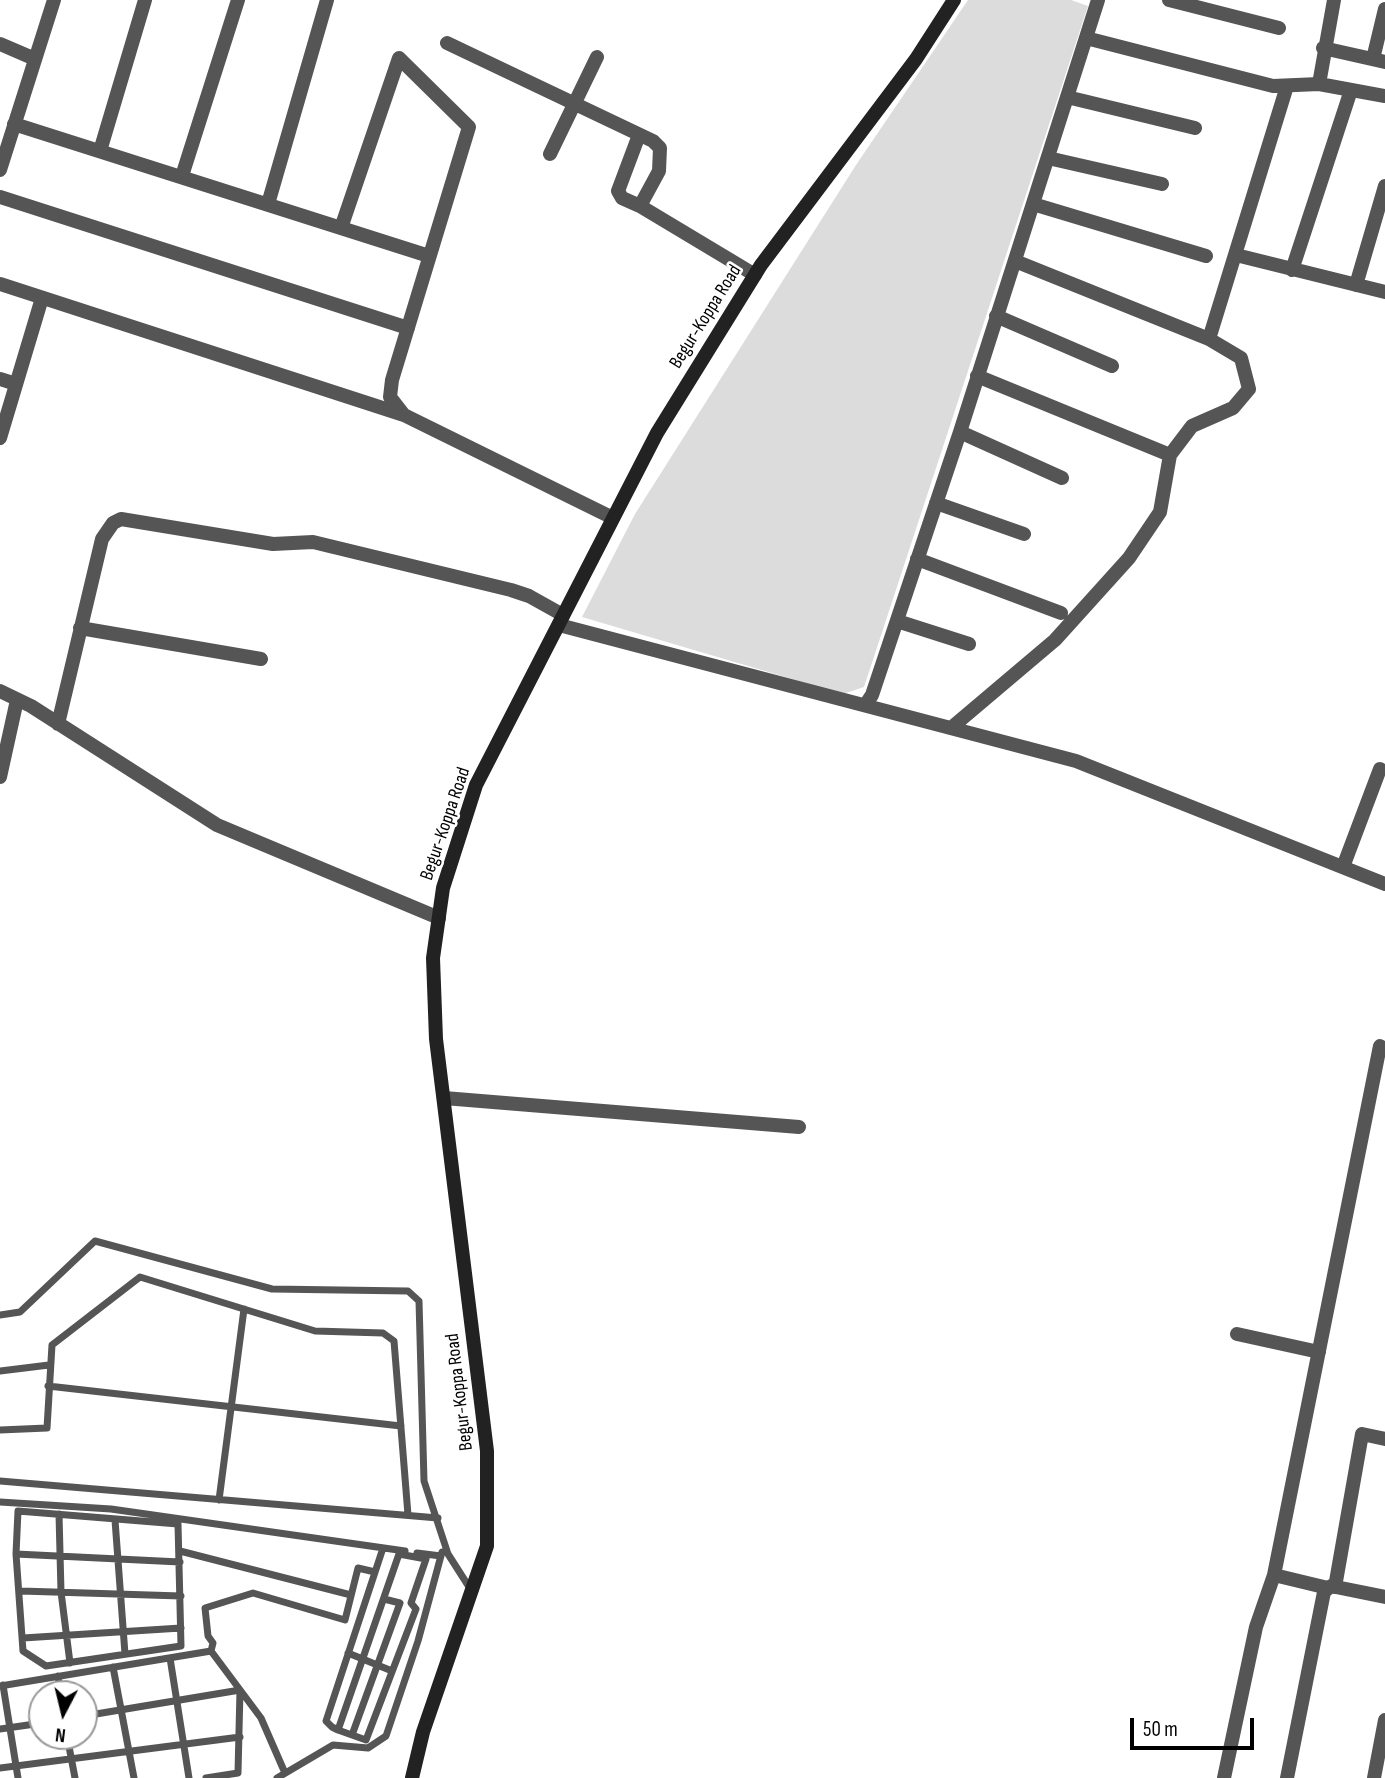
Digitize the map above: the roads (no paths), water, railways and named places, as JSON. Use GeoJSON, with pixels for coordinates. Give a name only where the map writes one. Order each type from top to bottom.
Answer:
{"type":"FeatureCollection","features":[{"type":"Feature","properties":{"kind":"main road","name":"Begur-Koppa Road"},"geometry":{"type":"LineString","coordinates":[[412,1778],[422,1732],[487,1546],[487,1451],[436,1039],[433,958],[443,888],[476,785],[657,433],[755,275],[916,59],[954,0]]}},
{"type":"Feature","properties":{"kind":"street"},"geometry":{"type":"LineString","coordinates":[[0,170],[54,0]]}},
{"type":"Feature","properties":{"kind":"street"},"geometry":{"type":"LineString","coordinates":[[100,150],[145,0]]}},
{"type":"Feature","properties":{"kind":"street"},"geometry":{"type":"LineString","coordinates":[[182,176],[238,0]]}},
{"type":"Feature","properties":{"kind":"street"},"geometry":{"type":"LineString","coordinates":[[268,204],[327,0]]}},
{"type":"Feature","properties":{"kind":"street"},"geometry":{"type":"LineString","coordinates":[[866,704],[872,695],[960,432],[1098,0]]}},
{"type":"Feature","properties":{"kind":"street"},"geometry":{"type":"LineString","coordinates":[[1169,0],[1279,28]]}},
{"type":"Feature","properties":{"kind":"street"},"geometry":{"type":"LineString","coordinates":[[1319,84],[1323,48],[1334,0]]}},
{"type":"Feature","properties":{"kind":"street"},"geometry":{"type":"LineString","coordinates":[[1323,48],[1379,60],[1385,9]]}},
{"type":"Feature","properties":{"kind":"street"},"geometry":{"type":"LineString","coordinates":[[1086,38],[1273,86],[1319,84],[1385,96]]}},
{"type":"Feature","properties":{"kind":"street"},"geometry":{"type":"LineString","coordinates":[[447,43],[639,135],[660,148],[659,171],[640,205]]}},
{"type":"Feature","properties":{"kind":"street"},"geometry":{"type":"LineString","coordinates":[[0,44],[35,59]]}},
{"type":"Feature","properties":{"kind":"street"},"geometry":{"type":"LineString","coordinates":[[550,154],[597,57]]}},
{"type":"Feature","properties":{"kind":"street"},"geometry":{"type":"LineString","coordinates":[[341,228],[399,58],[469,127],[392,380],[390,397],[404,415]]}},
{"type":"Feature","properties":{"kind":"street"},"geometry":{"type":"LineString","coordinates":[[1209,339],[1287,86]]}},
{"type":"Feature","properties":{"kind":"street"},"geometry":{"type":"LineString","coordinates":[[1292,270],[1352,90]]}},
{"type":"Feature","properties":{"kind":"street"},"geometry":{"type":"LineString","coordinates":[[1067,97],[1195,128]]}},
{"type":"Feature","properties":{"kind":"street"},"geometry":{"type":"LineString","coordinates":[[14,124],[429,256]]}},
{"type":"Feature","properties":{"kind":"street"},"geometry":{"type":"LineString","coordinates":[[639,135],[618,191],[622,198],[640,205],[755,275]]}},
{"type":"Feature","properties":{"kind":"street"},"geometry":{"type":"LineString","coordinates":[[1048,158],[1162,184]]}},
{"type":"Feature","properties":{"kind":"street"},"geometry":{"type":"LineString","coordinates":[[1356,285],[1385,186]]}},
{"type":"Feature","properties":{"kind":"street"},"geometry":{"type":"LineString","coordinates":[[0,197],[408,328]]}},
{"type":"Feature","properties":{"kind":"street"},"geometry":{"type":"LineString","coordinates":[[1033,204],[1206,256]]}},
{"type":"Feature","properties":{"kind":"street"},"geometry":{"type":"LineString","coordinates":[[1236,255],[1385,292]]}},
{"type":"Feature","properties":{"kind":"street"},"geometry":{"type":"LineString","coordinates":[[951,728],[1055,640],[1129,558],[1160,512],[1170,455],[1192,426],[1233,408],[1249,389],[1241,358],[1209,339],[1015,261]]}},
{"type":"Feature","properties":{"kind":"street"},"geometry":{"type":"LineString","coordinates":[[0,284],[404,415],[613,518]]}},
{"type":"Feature","properties":{"kind":"street"},"geometry":{"type":"LineString","coordinates":[[0,438],[41,298]]}},
{"type":"Feature","properties":{"kind":"street"},"geometry":{"type":"LineString","coordinates":[[996,316],[1112,366]]}},
{"type":"Feature","properties":{"kind":"street"},"geometry":{"type":"LineString","coordinates":[[978,376],[1170,455]]}},
{"type":"Feature","properties":{"kind":"street"},"geometry":{"type":"LineString","coordinates":[[0,379],[16,384]]}},
{"type":"Feature","properties":{"kind":"street"},"geometry":{"type":"LineString","coordinates":[[960,432],[1062,478]]}},
{"type":"Feature","properties":{"kind":"street"},"geometry":{"type":"LineString","coordinates":[[936,503],[1024,534]]}},
{"type":"Feature","properties":{"kind":"street"},"geometry":{"type":"LineString","coordinates":[[58,723],[102,539],[113,523],[121,519],[273,544],[313,542],[511,590],[529,596],[561,620],[1076,761],[1385,884]]}},
{"type":"Feature","properties":{"kind":"street"},"geometry":{"type":"LineString","coordinates":[[917,559],[1062,613]]}},
{"type":"Feature","properties":{"kind":"street"},"geometry":{"type":"LineString","coordinates":[[897,621],[969,644]]}},
{"type":"Feature","properties":{"kind":"street"},"geometry":{"type":"LineString","coordinates":[[80,628],[261,659]]}},
{"type":"Feature","properties":{"kind":"street"},"geometry":{"type":"LineString","coordinates":[[0,691],[58,723],[217,825],[439,918]]}},
{"type":"Feature","properties":{"kind":"street"},"geometry":{"type":"LineString","coordinates":[[0,777],[17,700]]}},
{"type":"Feature","properties":{"kind":"street"},"geometry":{"type":"LineString","coordinates":[[1343,867],[1380,769]]}},
{"type":"Feature","properties":{"kind":"street"},"geometry":{"type":"LineString","coordinates":[[1224,1778],[1256,1627],[1274,1575],[1380,1046]]}},
{"type":"Feature","properties":{"kind":"street"},"geometry":{"type":"LineString","coordinates":[[444,1098],[799,1127]]}},
{"type":"Feature","properties":{"kind":"street"},"geometry":{"type":"LineString","coordinates":[[1237,1334],[1319,1352]]}},
{"type":"Feature","properties":{"kind":"street"},"geometry":{"type":"LineString","coordinates":[[1331,1588],[1362,1434],[1385,1439]]}},
{"type":"Feature","properties":{"kind":"street"},"geometry":{"type":"LineString","coordinates":[[1274,1575],[1385,1597]]}},
{"type":"Feature","properties":{"kind":"street"},"geometry":{"type":"LineString","coordinates":[[1287,1778],[1324,1591],[1331,1588]]}},
{"type":"Feature","properties":{"kind":"street"},"geometry":{"type":"LineString","coordinates":[[1374,1778],[1385,1720]]}},
{"type":"Feature","properties":{"kind":"lane"},"geometry":{"type":"LineString","coordinates":[[0,1315],[20,1312],[95,1241],[272,1289],[408,1291],[419,1301],[424,1481],[446,1538],[448,1554],[472,1591]]}},
{"type":"Feature","properties":{"kind":"lane"},"geometry":{"type":"LineString","coordinates":[[0,1430],[47,1428],[52,1345],[140,1277],[315,1331],[383,1333],[394,1341],[408,1515]]}},
{"type":"Feature","properties":{"kind":"lane"},"geometry":{"type":"LineString","coordinates":[[219,1500],[244,1308]]}},
{"type":"Feature","properties":{"kind":"lane"},"geometry":{"type":"LineString","coordinates":[[0,1371],[49,1365]]}},
{"type":"Feature","properties":{"kind":"lane"},"geometry":{"type":"LineString","coordinates":[[48,1386],[401,1426]]}},
{"type":"Feature","properties":{"kind":"lane"},"geometry":{"type":"LineString","coordinates":[[0,1481],[438,1518]]}},
{"type":"Feature","properties":{"kind":"lane"},"geometry":{"type":"LineString","coordinates":[[0,1502],[111,1509],[440,1556]]}},
{"type":"Feature","properties":{"kind":"lane"},"geometry":{"type":"LineString","coordinates":[[19,1511],[115,1520],[178,1524],[181,1646],[46,1666],[23,1651],[21,1591],[16,1554],[19,1511]]}},
{"type":"Feature","properties":{"kind":"lane"},"geometry":{"type":"LineString","coordinates":[[59,1514],[61,1592],[69,1663]]}},
{"type":"Feature","properties":{"kind":"lane"},"geometry":{"type":"LineString","coordinates":[[115,1520],[121,1632],[125,1654]]}},
{"type":"Feature","properties":{"kind":"lane"},"geometry":{"type":"LineString","coordinates":[[278,1778],[334,1745],[368,1748],[386,1735],[418,1641],[446,1538]]}},
{"type":"Feature","properties":{"kind":"lane"},"geometry":{"type":"LineString","coordinates":[[338,1730],[399,1554],[426,1559],[411,1603],[416,1609],[366,1740],[338,1730],[326,1721],[383,1548]]}},
{"type":"Feature","properties":{"kind":"lane"},"geometry":{"type":"LineString","coordinates":[[180,1552],[351,1595]]}},
{"type":"Feature","properties":{"kind":"lane"},"geometry":{"type":"LineString","coordinates":[[16,1554],[180,1562]]}},
{"type":"Feature","properties":{"kind":"lane"},"geometry":{"type":"LineString","coordinates":[[211,1651],[213,1643],[208,1636],[205,1608],[253,1593],[345,1620],[358,1568],[375,1572]]}},
{"type":"Feature","properties":{"kind":"lane"},"geometry":{"type":"LineString","coordinates":[[21,1591],[181,1596]]}},
{"type":"Feature","properties":{"kind":"lane"},"geometry":{"type":"LineString","coordinates":[[352,1735],[400,1603],[384,1599]]}},
{"type":"Feature","properties":{"kind":"lane"},"geometry":{"type":"LineString","coordinates":[[23,1638],[181,1628]]}},
{"type":"Feature","properties":{"kind":"lane"},"geometry":{"type":"LineString","coordinates":[[211,1651],[261,1718],[285,1773]]}},
{"type":"Feature","properties":{"kind":"lane"},"geometry":{"type":"LineString","coordinates":[[18,1778],[1,1685],[211,1651]]}},
{"type":"Feature","properties":{"kind":"lane"},"geometry":{"type":"LineString","coordinates":[[348,1653],[392,1671]]}},
{"type":"Feature","properties":{"kind":"lane"},"geometry":{"type":"LineString","coordinates":[[170,1658],[189,1778]]}},
{"type":"Feature","properties":{"kind":"lane"},"geometry":{"type":"LineString","coordinates":[[113,1667],[134,1778]]}},
{"type":"Feature","properties":{"kind":"lane"},"geometry":{"type":"LineString","coordinates":[[58,1676],[59,1680]]}},
{"type":"Feature","properties":{"kind":"lane"},"geometry":{"type":"LineString","coordinates":[[98,1714],[240,1690]]}},
{"type":"Feature","properties":{"kind":"lane"},"geometry":{"type":"LineString","coordinates":[[206,1778],[238,1773],[240,1690]]}},
{"type":"Feature","properties":{"kind":"lane"},"geometry":{"type":"LineString","coordinates":[[0,1729],[28,1725]]}},
{"type":"Feature","properties":{"kind":"lane"},"geometry":{"type":"LineString","coordinates":[[0,1768],[240,1737]]}},
{"type":"Feature","properties":{"kind":"lane"},"geometry":{"type":"LineString","coordinates":[[70,1750],[75,1778]]}}]}
